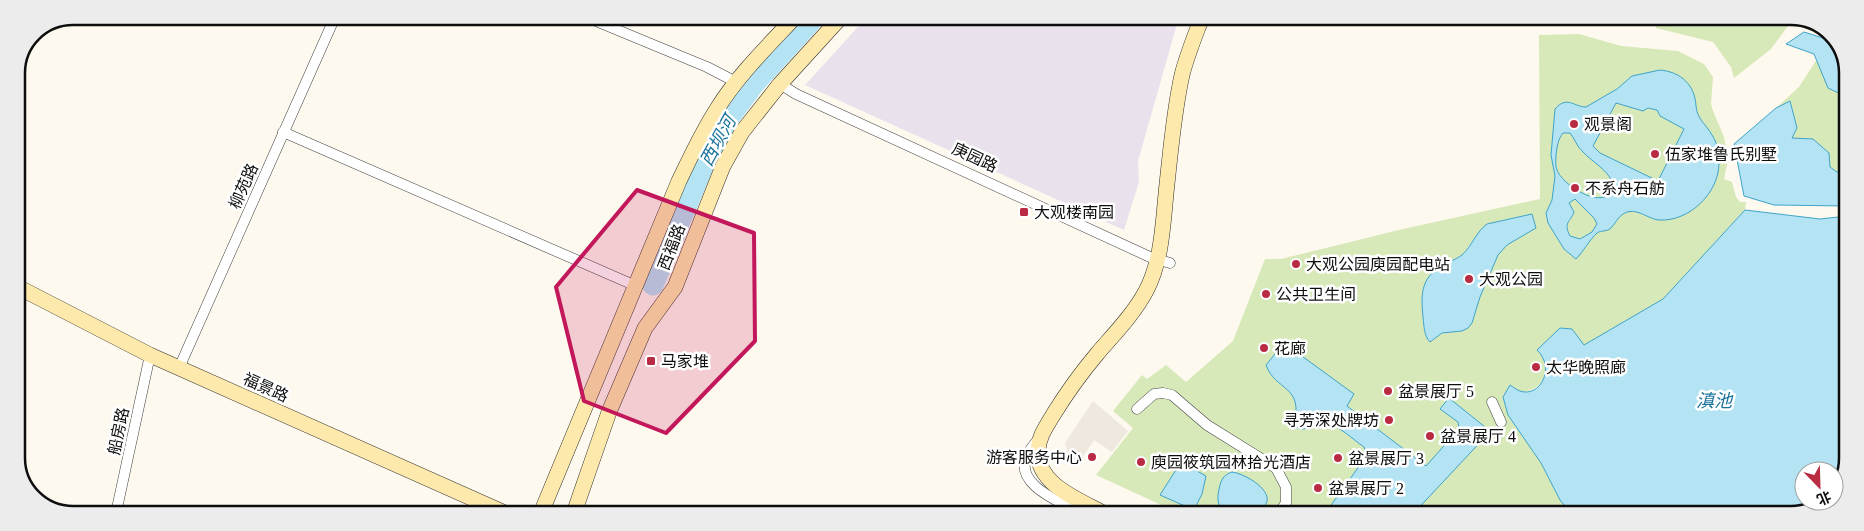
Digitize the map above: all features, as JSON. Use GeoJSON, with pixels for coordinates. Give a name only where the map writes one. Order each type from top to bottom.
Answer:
{"type":"FeatureCollection","features":[{"type":"Feature","properties":{"kind":"main road","name":"西福路"},"geometry":{"type":"LineString","coordinates":[[544,506],[679,181],[698,142],[718,107],[736,82],[787,25]]}},
{"type":"Feature","properties":{"kind":"main road","name":"西福路"},"geometry":{"type":"LineString","coordinates":[[576,506],[609,412],[645,328],[674,287],[723,166],[742,132],[780,84],[833,25]]}},
{"type":"Feature","properties":{"kind":"main road"},"geometry":{"type":"LineString","coordinates":[[1091,506],[1056,486],[1045,475],[1040,464],[1038,450],[1040,436],[1073,386],[1129,317],[1163,262],[1177,100],[1190,49],[1199,25]]}},
{"type":"Feature","properties":{"kind":"main road","name":"福景路"},"geometry":{"type":"LineString","coordinates":[[25,291],[150,355],[490,506]]}},
{"type":"Feature","properties":{"kind":"street","name":"柳苑路"},"geometry":{"type":"LineString","coordinates":[[179,368],[331,25]]}},
{"type":"Feature","properties":{"kind":"street"},"geometry":{"type":"LineString","coordinates":[[605,25],[707,67],[736,82]]}},
{"type":"Feature","properties":{"kind":"street","name":"庚园路"},"geometry":{"type":"LineString","coordinates":[[780,84],[796,94],[1163,262]]}},
{"type":"Feature","properties":{"kind":"street"},"geometry":{"type":"LineString","coordinates":[[283,132],[636,286]]}},
{"type":"Feature","properties":{"kind":"street","name":"船房路"},"geometry":{"type":"LineString","coordinates":[[118,506],[150,355]]}},
{"type":"Feature","properties":{"kind":"street"},"geometry":{"type":"LineString","coordinates":[[1136,409],[1154,394],[1163,392],[1172,396],[1207,425],[1276,468],[1286,487],[1286,502],[1283,506]]}},
{"type":"Feature","properties":{"kind":"street"},"geometry":{"type":"LineString","coordinates":[[1492,402],[1501,422]]}},
{"type":"Feature","properties":{"kind":"street"},"geometry":{"type":"LineString","coordinates":[[1040,436],[1026,456],[1024,470],[1026,477],[1034,487],[1068,506]]}},
{"type":"Feature","properties":{"kind":"highlighted area"},"geometry":{"type":"Polygon","coordinates":[[[637,190],[754,233],[755,341],[666,433],[584,401],[556,287],[637,190]]]}},
{"type":"Feature","properties":{"kind":"shaded area"},"geometry":{"type":"Polygon","coordinates":[[[860,25],[1177,25],[1138,161],[1139,182],[1124,230],[805,85],[860,25]]]}},
{"type":"Feature","properties":{"kind":"shaded area"},"geometry":{"type":"Polygon","coordinates":[[[1093,401],[1128,431],[1112,452],[1094,440],[1076,467],[1069,460],[1065,443],[1093,401]]]}},
{"type":"Feature","properties":{"kind":"green space"},"geometry":{"type":"Polygon","coordinates":[[[1655,25],[1789,25],[1771,49],[1734,78],[1731,67],[1713,42],[1656,28],[1655,25]]]}},
{"type":"Feature","properties":{"kind":"green space","name":"大观公园"},"geometry":{"type":"Polygon","coordinates":[[[1579,34],[1621,46],[1678,51],[1704,64],[1713,77],[1711,104],[1724,137],[1728,159],[1724,179],[1732,182],[1736,197],[1740,202],[1746,202],[1745,210],[1663,299],[1584,346],[1572,329],[1541,354],[1545,367],[1543,379],[1535,388],[1521,392],[1546,472],[1566,506],[1164,506],[1096,475],[1133,428],[1113,411],[1142,375],[1147,379],[1166,365],[1186,382],[1233,341],[1265,259],[1281,259],[1403,229],[1540,199],[1539,35],[1579,34]]]}},
{"type":"Feature","properties":{"kind":"green space"},"geometry":{"type":"Polygon","coordinates":[[[1817,59],[1828,88],[1839,93],[1839,172],[1791,138],[1776,108],[1799,87],[1817,59]]]}},
{"type":"Feature","properties":{"kind":"water"},"geometry":{"type":"Polygon","coordinates":[[[1804,32],[1827,41],[1833,49],[1837,61],[1839,93],[1828,88],[1814,54],[1786,44],[1804,32]]]}},
{"type":"Feature","properties":{"kind":"water"},"geometry":{"type":"Polygon","coordinates":[[[1660,70],[1668,71],[1680,77],[1690,86],[1698,114],[1717,145],[1719,159],[1718,174],[1708,195],[1691,211],[1681,216],[1659,220],[1637,212],[1628,212],[1621,215],[1609,229],[1597,233],[1576,259],[1564,249],[1548,223],[1546,213],[1552,200],[1555,176],[1551,155],[1555,109],[1567,102],[1586,107],[1617,89],[1632,76],[1660,70]],[[1616,103],[1593,146],[1600,153],[1658,181],[1684,129],[1660,116],[1657,110],[1648,108],[1643,111],[1616,103]],[[1563,133],[1559,140],[1556,168],[1560,176],[1573,187],[1589,196],[1604,197],[1610,193],[1612,183],[1610,178],[1581,150],[1570,133],[1563,133]],[[1575,199],[1569,203],[1574,212],[1567,228],[1570,236],[1580,239],[1592,232],[1597,224],[1594,218],[1575,199]]]}},
{"type":"Feature","properties":{"kind":"water"},"geometry":{"type":"Polygon","coordinates":[[[1790,101],[1797,128],[1792,138],[1813,139],[1829,153],[1830,167],[1839,172],[1839,206],[1774,205],[1744,196],[1734,144],[1776,108],[1790,101]]]}},
{"type":"Feature","properties":{"kind":"water","name":"滇池"},"geometry":{"type":"Polygon","coordinates":[[[1745,210],[1820,219],[1839,217],[1839,461],[1794,461],[1794,506],[1565,506],[1541,463],[1508,415],[1503,397],[1510,385],[1519,391],[1527,392],[1539,386],[1545,373],[1545,365],[1543,357],[1537,350],[1560,328],[1572,329],[1584,345],[1663,299],[1745,210]]]}},
{"type":"Feature","properties":{"kind":"water"},"geometry":{"type":"Polygon","coordinates":[[[1532,214],[1536,228],[1507,245],[1498,255],[1480,297],[1472,323],[1462,331],[1442,333],[1430,342],[1425,331],[1422,302],[1422,295],[1429,276],[1462,255],[1487,224],[1532,214]]]}},
{"type":"Feature","properties":{"kind":"water"},"geometry":{"type":"Polygon","coordinates":[[[1284,343],[1354,394],[1347,406],[1426,466],[1459,429],[1458,422],[1440,409],[1449,398],[1485,427],[1486,436],[1420,506],[1330,506],[1360,465],[1366,452],[1364,447],[1344,432],[1328,424],[1322,423],[1303,429],[1297,427],[1294,424],[1296,411],[1292,395],[1276,380],[1266,365],[1284,343]]]}},
{"type":"Feature","properties":{"kind":"water"},"geometry":{"type":"Polygon","coordinates":[[[1181,462],[1206,476],[1202,494],[1196,506],[1185,506],[1160,495],[1181,462]]]}},
{"type":"Feature","properties":{"kind":"water"},"geometry":{"type":"Polygon","coordinates":[[[1232,472],[1247,477],[1261,487],[1266,494],[1267,500],[1264,506],[1220,506],[1218,496],[1220,486],[1224,476],[1232,472]]]}},
{"type":"Feature","properties":{"kind":"waterway","name":"西坝河"},"geometry":{"type":"LineString","coordinates":[[653,285],[705,162],[728,119],[754,84],[808,25]]}},
{"type":"Feature","properties":{"kind":"place","name":"观景阁"},"geometry":{"type":"Point","coordinates":[1574,124]}},
{"type":"Feature","properties":{"kind":"place","name":"伍家堆鲁氏别墅"},"geometry":{"type":"Point","coordinates":[1655,154]}},
{"type":"Feature","properties":{"kind":"place","name":"不系舟石舫"},"geometry":{"type":"Point","coordinates":[1575,188]}},
{"type":"Feature","properties":{"kind":"place","name":"大观楼南园"},"geometry":{"type":"Point","coordinates":[1024,212]}},
{"type":"Feature","properties":{"kind":"place","name":"大观公园庾园配电站"},"geometry":{"type":"Point","coordinates":[1296,264]}},
{"type":"Feature","properties":{"kind":"place","name":"大观公园"},"geometry":{"type":"Point","coordinates":[1469,279]}},
{"type":"Feature","properties":{"kind":"place","name":"公共卫生间"},"geometry":{"type":"Point","coordinates":[1266,294]}},
{"type":"Feature","properties":{"kind":"place","name":"花廊"},"geometry":{"type":"Point","coordinates":[1264,348]}},
{"type":"Feature","properties":{"kind":"place","name":"马家堆"},"geometry":{"type":"Point","coordinates":[651,361]}},
{"type":"Feature","properties":{"kind":"place","name":"太华晚照廊"},"geometry":{"type":"Point","coordinates":[1536,367]}},
{"type":"Feature","properties":{"kind":"place","name":"盆景展厅 5"},"geometry":{"type":"Point","coordinates":[1388,391]}},
{"type":"Feature","properties":{"kind":"place","name":"寻芳深处牌坊"},"geometry":{"type":"Point","coordinates":[1389,420]}},
{"type":"Feature","properties":{"kind":"place","name":"盆景展厅 4"},"geometry":{"type":"Point","coordinates":[1430,436]}},
{"type":"Feature","properties":{"kind":"place","name":"游客服务中心"},"geometry":{"type":"Point","coordinates":[1092,457]}},
{"type":"Feature","properties":{"kind":"place","name":"盆景展厅 3"},"geometry":{"type":"Point","coordinates":[1338,458]}},
{"type":"Feature","properties":{"kind":"place","name":"庾园筱筑园林拾光酒店"},"geometry":{"type":"Point","coordinates":[1141,462]}},
{"type":"Feature","properties":{"kind":"place","name":"盆景展厅 2"},"geometry":{"type":"Point","coordinates":[1318,488]}}]}
